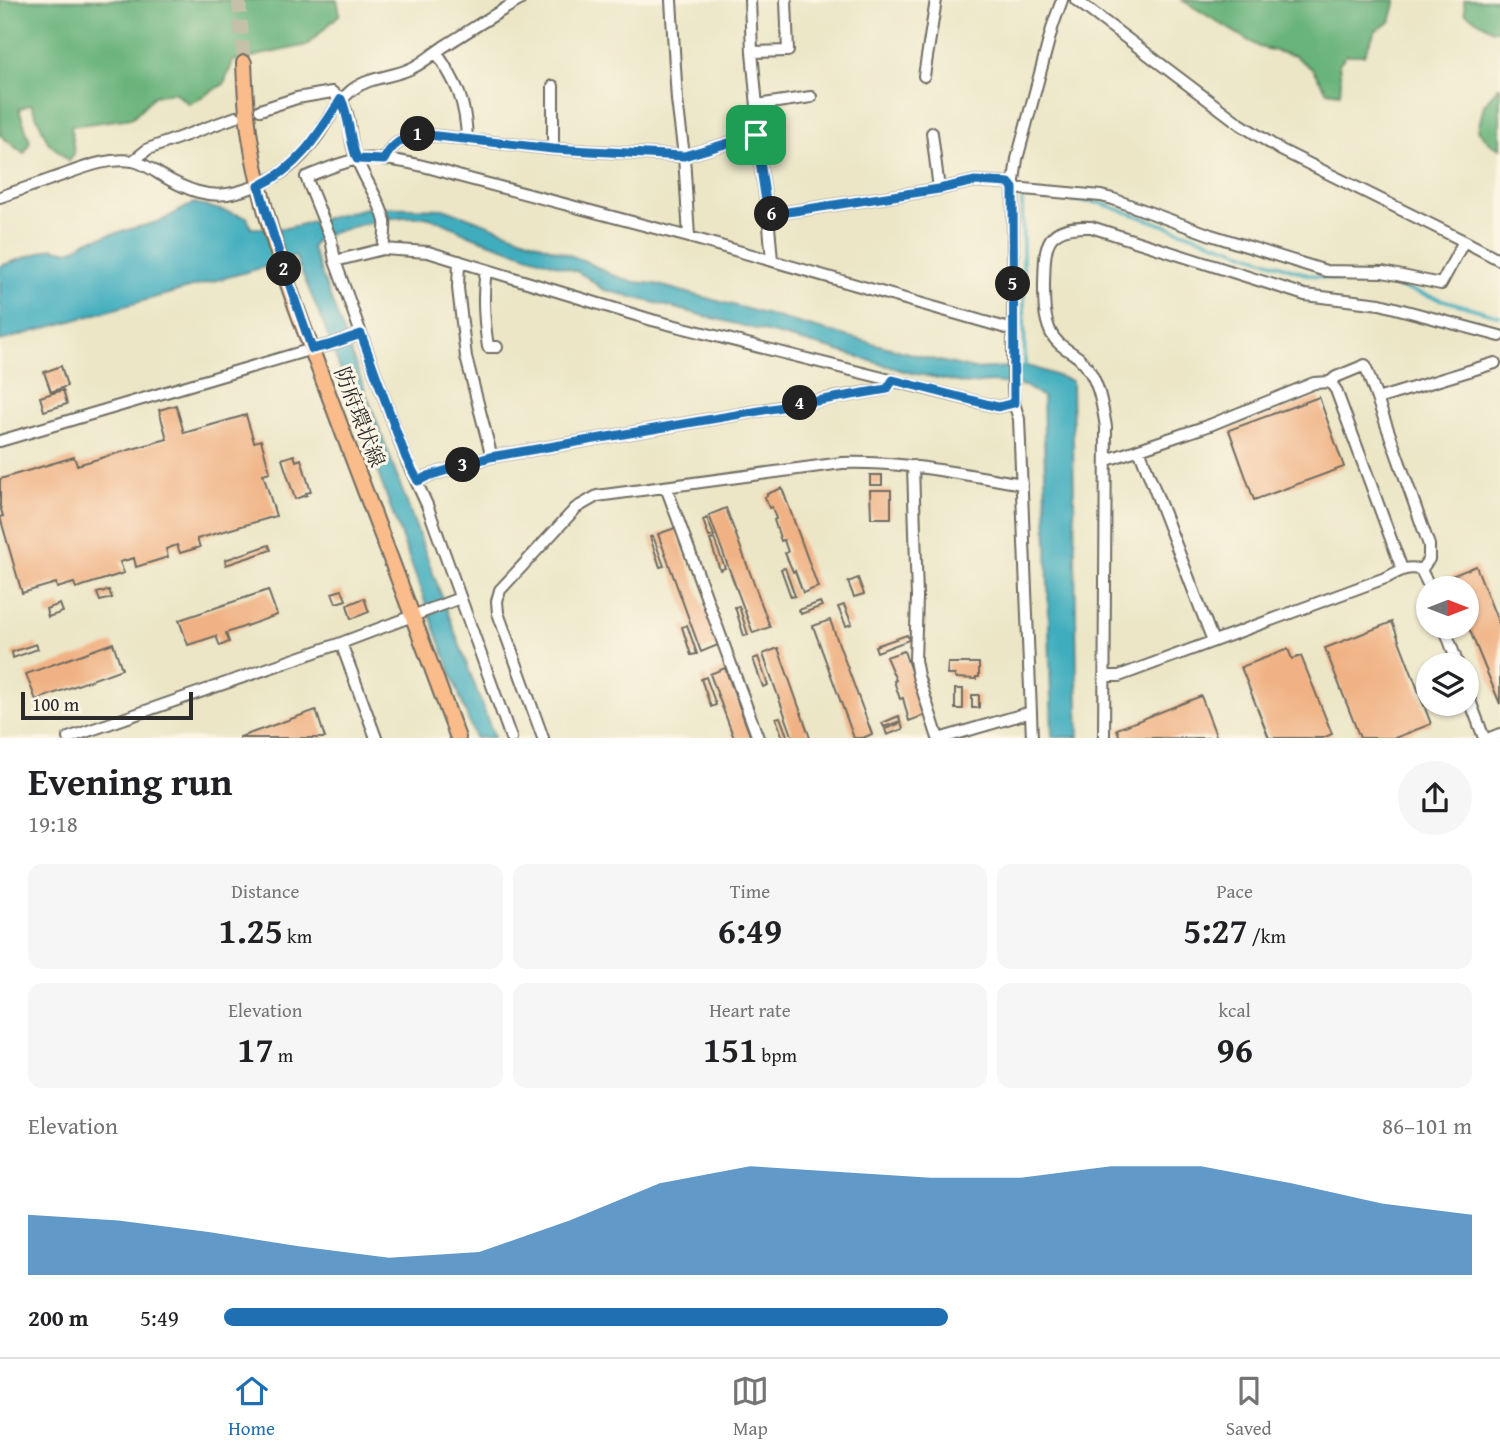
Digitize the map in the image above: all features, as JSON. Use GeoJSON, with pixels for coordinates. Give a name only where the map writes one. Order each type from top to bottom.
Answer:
{"type":"FeatureCollection","features":[{"type":"Feature","properties":{"kind":"main road","name":"防府環状線"},"geometry":{"type":"LineString","coordinates":[[244,63],[249,132],[269,225],[312,349],[458,737]]}},
{"type":"Feature","properties":{"kind":"street"},"geometry":{"type":"LineString","coordinates":[[0,197],[93,164],[113,160],[133,161],[149,167],[191,190],[206,195],[232,194],[259,186],[287,170],[306,151],[341,99],[355,88],[373,78],[413,68],[520,0]]}},
{"type":"Feature","properties":{"kind":"street"},"geometry":{"type":"LineString","coordinates":[[671,0],[689,237]]}},
{"type":"Feature","properties":{"kind":"street"},"geometry":{"type":"LineString","coordinates":[[750,0],[759,128],[756,135],[772,260]]}},
{"type":"Feature","properties":{"kind":"street"},"geometry":{"type":"LineString","coordinates":[[752,52],[788,51],[786,0]]}},
{"type":"Feature","properties":{"kind":"street"},"geometry":{"type":"LineString","coordinates":[[924,76],[936,0]]}},
{"type":"Feature","properties":{"kind":"street"},"geometry":{"type":"LineString","coordinates":[[1032,737],[1019,419],[1013,387],[1013,188],[1017,159],[1062,0]]}},
{"type":"Feature","properties":{"kind":"street"},"geometry":{"type":"LineString","coordinates":[[1076,0],[1240,124],[1281,150],[1500,260]]}},
{"type":"Feature","properties":{"kind":"street"},"geometry":{"type":"LineString","coordinates":[[436,52],[458,88],[465,112],[467,140]]}},
{"type":"Feature","properties":{"kind":"street"},"geometry":{"type":"LineString","coordinates":[[553,86],[553,149]]}},
{"type":"Feature","properties":{"kind":"street"},"geometry":{"type":"LineString","coordinates":[[260,110],[298,98],[332,92],[341,99],[346,110],[354,152],[378,201],[385,224],[383,248]]}},
{"type":"Feature","properties":{"kind":"street"},"geometry":{"type":"LineString","coordinates":[[757,105],[811,97]]}},
{"type":"Feature","properties":{"kind":"street"},"geometry":{"type":"LineString","coordinates":[[133,161],[148,149],[236,117]]}},
{"type":"Feature","properties":{"kind":"street"},"geometry":{"type":"LineString","coordinates":[[384,160],[386,153],[401,139],[419,134],[553,149],[684,156],[756,135]]}},
{"type":"Feature","properties":{"kind":"street"},"geometry":{"type":"LineString","coordinates":[[932,134],[939,189]]}},
{"type":"Feature","properties":{"kind":"street"},"geometry":{"type":"LineString","coordinates":[[511,737],[457,599],[418,481],[406,458],[359,335],[335,261],[331,239],[306,177],[357,159],[430,167],[772,260],[1013,330]]}},
{"type":"Feature","properties":{"kind":"street"},"geometry":{"type":"LineString","coordinates":[[768,215],[975,181],[1009,183],[1013,188],[1114,199],[1211,235],[1326,271],[1383,272],[1441,284],[1464,240]]}},
{"type":"Feature","properties":{"kind":"street"},"geometry":{"type":"LineString","coordinates":[[1104,737],[1106,427],[1096,383],[1090,370],[1052,335],[1044,308],[1045,249],[1051,239],[1067,227],[1091,227],[1306,295],[1380,304],[1500,336]]}},
{"type":"Feature","properties":{"kind":"street"},"geometry":{"type":"LineString","coordinates":[[335,261],[383,248],[428,252],[652,320],[998,407],[1014,403]]}},
{"type":"Feature","properties":{"kind":"street"},"geometry":{"type":"LineString","coordinates":[[458,261],[458,298],[466,356],[490,457]]}},
{"type":"Feature","properties":{"kind":"street"},"geometry":{"type":"LineString","coordinates":[[486,270],[483,314],[488,347],[496,347]]}},
{"type":"Feature","properties":{"kind":"street"},"geometry":{"type":"LineString","coordinates":[[0,441],[359,335]]}},
{"type":"Feature","properties":{"kind":"street"},"geometry":{"type":"LineString","coordinates":[[1377,400],[1495,363]]}},
{"type":"Feature","properties":{"kind":"street"},"geometry":{"type":"LineString","coordinates":[[1107,460],[1210,425],[1314,383],[1330,382],[1365,365],[1429,545],[1429,559],[1422,570]]}},
{"type":"Feature","properties":{"kind":"street"},"geometry":{"type":"LineString","coordinates":[[418,481],[490,457],[887,389],[893,380]]}},
{"type":"Feature","properties":{"kind":"street"},"geometry":{"type":"LineString","coordinates":[[1330,382],[1336,390],[1402,569]]}},
{"type":"Feature","properties":{"kind":"street"},"geometry":{"type":"LineString","coordinates":[[1139,449],[1213,641]]}},
{"type":"Feature","properties":{"kind":"street"},"geometry":{"type":"LineString","coordinates":[[544,737],[498,613],[497,601],[500,590],[576,508],[597,496],[842,463],[873,462],[1022,484]]}},
{"type":"Feature","properties":{"kind":"street"},"geometry":{"type":"LineString","coordinates":[[913,466],[918,597],[915,660],[940,737],[1031,712]]}},
{"type":"Feature","properties":{"kind":"street"},"geometry":{"type":"LineString","coordinates":[[666,486],[758,737]]}},
{"type":"Feature","properties":{"kind":"street"},"geometry":{"type":"LineString","coordinates":[[1104,676],[1119,676],[1388,577],[1402,569],[1415,567],[1422,570],[1425,576]]}},
{"type":"Feature","properties":{"kind":"street"},"geometry":{"type":"LineString","coordinates":[[68,737],[341,643],[457,599]]}},
{"type":"Feature","properties":{"kind":"street"},"geometry":{"type":"LineString","coordinates":[[341,643],[376,737]]}},
{"type":"Feature","properties":{"kind":"street"},"geometry":{"type":"LineString","coordinates":[[1476,716],[1484,737]]}},
{"type":"Feature","properties":{"kind":"street"},"geometry":{"type":"LineString","coordinates":[[1490,737],[1500,734]]}},
{"type":"Feature","properties":{"kind":"green space"},"geometry":{"type":"Polygon","coordinates":[[[0,0],[337,0],[340,14],[307,45],[233,61],[224,84],[189,104],[174,92],[154,96],[132,118],[71,126],[74,154],[69,161],[48,142],[31,104],[19,109],[30,142],[24,154],[0,135],[0,0]]]}},
{"type":"Feature","properties":{"kind":"green space"},"geometry":{"type":"Polygon","coordinates":[[[1182,0],[1396,0],[1390,22],[1375,31],[1364,55],[1346,55],[1339,64],[1340,93],[1327,91],[1312,69],[1295,56],[1259,47],[1182,0]]]}},
{"type":"Feature","properties":{"kind":"green space"},"geometry":{"type":"Polygon","coordinates":[[[1464,0],[1500,0],[1500,30],[1493,30],[1465,13],[1464,0]]]}},
{"type":"Feature","properties":{"kind":"green space"},"geometry":{"type":"Polygon","coordinates":[[[1498,87],[1500,149],[1478,130],[1484,105],[1498,87]]]}},
{"type":"Feature","properties":{"kind":"water"},"geometry":{"type":"Polygon","coordinates":[[[194,203],[247,217],[251,228],[287,228],[370,207],[446,209],[634,282],[655,284],[974,369],[1029,366],[1072,381],[1079,737],[1052,737],[1043,397],[1025,386],[993,382],[968,384],[907,372],[832,349],[602,289],[576,271],[474,237],[431,218],[410,217],[358,225],[319,237],[312,248],[494,737],[475,738],[322,320],[295,256],[275,264],[0,341],[0,266],[53,248],[71,250],[86,241],[161,221],[194,203]]]}},
{"type":"Feature","properties":{"kind":"building"},"geometry":{"type":"Polygon","coordinates":[[[61,366],[67,386],[51,392],[44,372],[61,366]]]}},
{"type":"Feature","properties":{"kind":"building"},"geometry":{"type":"Polygon","coordinates":[[[63,390],[67,404],[44,411],[40,397],[63,390]]]}},
{"type":"Feature","properties":{"kind":"building"},"geometry":{"type":"Polygon","coordinates":[[[1319,397],[1344,467],[1254,500],[1229,430],[1319,397]]]}},
{"type":"Feature","properties":{"kind":"building"},"geometry":{"type":"Polygon","coordinates":[[[176,405],[184,433],[246,415],[254,442],[261,440],[270,472],[263,474],[276,516],[197,539],[200,547],[180,553],[177,545],[166,549],[168,557],[136,567],[134,558],[120,562],[124,573],[76,588],[74,583],[57,588],[56,583],[22,593],[0,517],[3,516],[0,506],[0,479],[74,457],[77,465],[167,439],[159,410],[176,405]]]}},
{"type":"Feature","properties":{"kind":"building"},"geometry":{"type":"Polygon","coordinates":[[[294,455],[296,461],[301,459],[311,492],[295,499],[282,459],[294,455]]]}},
{"type":"Feature","properties":{"kind":"building"},"geometry":{"type":"Polygon","coordinates":[[[870,475],[882,475],[882,485],[870,485],[870,475]]]}},
{"type":"Feature","properties":{"kind":"building"},"geometry":{"type":"Polygon","coordinates":[[[782,488],[818,587],[803,593],[785,553],[788,552],[784,540],[781,541],[772,507],[769,508],[765,497],[782,488]]]}},
{"type":"Feature","properties":{"kind":"building"},"geometry":{"type":"Polygon","coordinates":[[[870,490],[891,490],[891,518],[871,518],[870,490]]]}},
{"type":"Feature","properties":{"kind":"building"},"geometry":{"type":"Polygon","coordinates":[[[726,508],[770,627],[753,633],[709,515],[726,508]]]}},
{"type":"Feature","properties":{"kind":"building"},"geometry":{"type":"Polygon","coordinates":[[[707,518],[714,536],[709,537],[703,520],[707,518]]]}},
{"type":"Feature","properties":{"kind":"building"},"geometry":{"type":"Polygon","coordinates":[[[675,528],[718,645],[701,652],[658,534],[675,528]]]}},
{"type":"Feature","properties":{"kind":"building"},"geometry":{"type":"Polygon","coordinates":[[[653,536],[664,566],[660,567],[650,537],[653,536]]]}},
{"type":"Feature","properties":{"kind":"building"},"geometry":{"type":"Polygon","coordinates":[[[714,539],[725,568],[720,570],[710,540],[714,539]]]}},
{"type":"Feature","properties":{"kind":"building"},"geometry":{"type":"Polygon","coordinates":[[[269,545],[271,550],[226,565],[225,560],[269,545]]]}},
{"type":"Feature","properties":{"kind":"building"},"geometry":{"type":"Polygon","coordinates":[[[1476,566],[1500,627],[1500,704],[1473,639],[1479,639],[1479,576],[1451,576],[1476,566]]]}},
{"type":"Feature","properties":{"kind":"building"},"geometry":{"type":"Polygon","coordinates":[[[785,568],[795,596],[791,597],[781,569],[785,568]]]}},
{"type":"Feature","properties":{"kind":"building"},"geometry":{"type":"Polygon","coordinates":[[[858,578],[864,594],[854,597],[848,582],[858,578]]]}},
{"type":"Feature","properties":{"kind":"building"},"geometry":{"type":"Polygon","coordinates":[[[109,590],[112,598],[100,601],[97,593],[109,590]]]}},
{"type":"Feature","properties":{"kind":"building"},"geometry":{"type":"Polygon","coordinates":[[[268,590],[277,615],[226,633],[229,642],[220,646],[216,636],[188,645],[179,620],[268,590]]]}},
{"type":"Feature","properties":{"kind":"building"},"geometry":{"type":"Polygon","coordinates":[[[342,590],[346,600],[336,603],[332,593],[342,590]]]}},
{"type":"Feature","properties":{"kind":"building"},"geometry":{"type":"Polygon","coordinates":[[[364,598],[369,612],[351,619],[347,605],[364,598]]]}},
{"type":"Feature","properties":{"kind":"building"},"geometry":{"type":"Polygon","coordinates":[[[820,602],[822,606],[801,614],[799,610],[820,602]]]}},
{"type":"Feature","properties":{"kind":"building"},"geometry":{"type":"Polygon","coordinates":[[[60,604],[63,612],[48,617],[46,609],[60,604]]]}},
{"type":"Feature","properties":{"kind":"building"},"geometry":{"type":"Polygon","coordinates":[[[844,605],[852,624],[846,626],[838,607],[844,605]]]}},
{"type":"Feature","properties":{"kind":"building"},"geometry":{"type":"Polygon","coordinates":[[[739,606],[748,635],[744,636],[735,607],[739,606]]]}},
{"type":"Feature","properties":{"kind":"building"},"geometry":{"type":"Polygon","coordinates":[[[830,620],[872,734],[863,738],[854,738],[813,626],[830,620]]]}},
{"type":"Feature","properties":{"kind":"building"},"geometry":{"type":"Polygon","coordinates":[[[1392,622],[1416,685],[1416,716],[1428,716],[1431,724],[1395,738],[1360,738],[1325,648],[1392,622]]]}},
{"type":"Feature","properties":{"kind":"building"},"geometry":{"type":"Polygon","coordinates":[[[687,625],[697,654],[691,655],[682,627],[687,625]]]}},
{"type":"Feature","properties":{"kind":"building"},"geometry":{"type":"Polygon","coordinates":[[[907,635],[909,640],[877,652],[875,646],[907,635]]]}},
{"type":"Feature","properties":{"kind":"building"},"geometry":{"type":"Polygon","coordinates":[[[113,643],[122,669],[36,700],[26,674],[113,643]]]}},
{"type":"Feature","properties":{"kind":"building"},"geometry":{"type":"Polygon","coordinates":[[[36,644],[38,649],[13,658],[12,652],[36,644]]]}},
{"type":"Feature","properties":{"kind":"building"},"geometry":{"type":"Polygon","coordinates":[[[778,648],[810,738],[793,738],[763,654],[778,648]]]}},
{"type":"Feature","properties":{"kind":"building"},"geometry":{"type":"Polygon","coordinates":[[[1288,649],[1292,659],[1301,656],[1332,734],[1323,738],[1269,738],[1241,667],[1288,649]]]}},
{"type":"Feature","properties":{"kind":"building"},"geometry":{"type":"Polygon","coordinates":[[[904,651],[926,715],[909,721],[903,698],[900,699],[894,681],[896,680],[886,657],[904,651]]]}},
{"type":"Feature","properties":{"kind":"building"},"geometry":{"type":"Polygon","coordinates":[[[758,657],[768,685],[763,687],[753,659],[758,657]]]}},
{"type":"Feature","properties":{"kind":"building"},"geometry":{"type":"Polygon","coordinates":[[[948,663],[979,663],[979,677],[955,678],[955,675],[947,675],[948,663]]]}},
{"type":"Feature","properties":{"kind":"building"},"geometry":{"type":"Polygon","coordinates":[[[725,668],[751,738],[734,738],[710,674],[725,668]]]}},
{"type":"Feature","properties":{"kind":"building"},"geometry":{"type":"Polygon","coordinates":[[[706,677],[716,705],[711,707],[701,679],[706,677]]]}},
{"type":"Feature","properties":{"kind":"building"},"geometry":{"type":"Polygon","coordinates":[[[955,689],[963,689],[963,709],[955,709],[955,689]]]}},
{"type":"Feature","properties":{"kind":"building"},"geometry":{"type":"Polygon","coordinates":[[[972,695],[979,695],[979,708],[972,708],[972,695]]]}},
{"type":"Feature","properties":{"kind":"building"},"geometry":{"type":"Polygon","coordinates":[[[1201,696],[1217,738],[1120,738],[1117,729],[1201,696]]]}},
{"type":"Feature","properties":{"kind":"building"},"geometry":{"type":"Polygon","coordinates":[[[316,710],[325,738],[240,738],[240,737],[316,710]]]}},
{"type":"Feature","properties":{"kind":"building"},"geometry":{"type":"Polygon","coordinates":[[[899,716],[900,721],[884,727],[882,723],[899,716]]]}},
{"type":"Feature","properties":{"kind":"building"},"geometry":{"type":"Polygon","coordinates":[[[780,717],[788,738],[783,738],[776,718],[780,717]]]}},
{"type":"Feature","properties":{"kind":"building"},"geometry":{"type":"Polygon","coordinates":[[[901,723],[903,729],[887,735],[885,729],[901,723]]]}},
{"type":"Feature","properties":{"kind":"waterway"},"geometry":{"type":"LineString","coordinates":[[1025,366],[1022,200],[1026,196],[1100,203],[1306,274],[1386,284],[1500,316]]}},
{"type":"Feature","properties":{"kind":"tunnel"},"geometry":{"type":"LineString","coordinates":[[239,0],[244,63]]}},
{"type":"Feature","properties":{"kind":"route"},"geometry":{"type":"LineString","coordinates":[[341,99],[357,159],[384,160],[386,153],[401,139],[419,134],[553,149],[684,156],[756,135],[768,215],[975,181],[1009,183],[1013,188],[1014,403],[998,407],[893,380],[887,389],[490,457],[418,481],[406,458],[361,334],[312,349],[269,225],[259,186],[287,170],[306,151],[341,99]]}}]}
